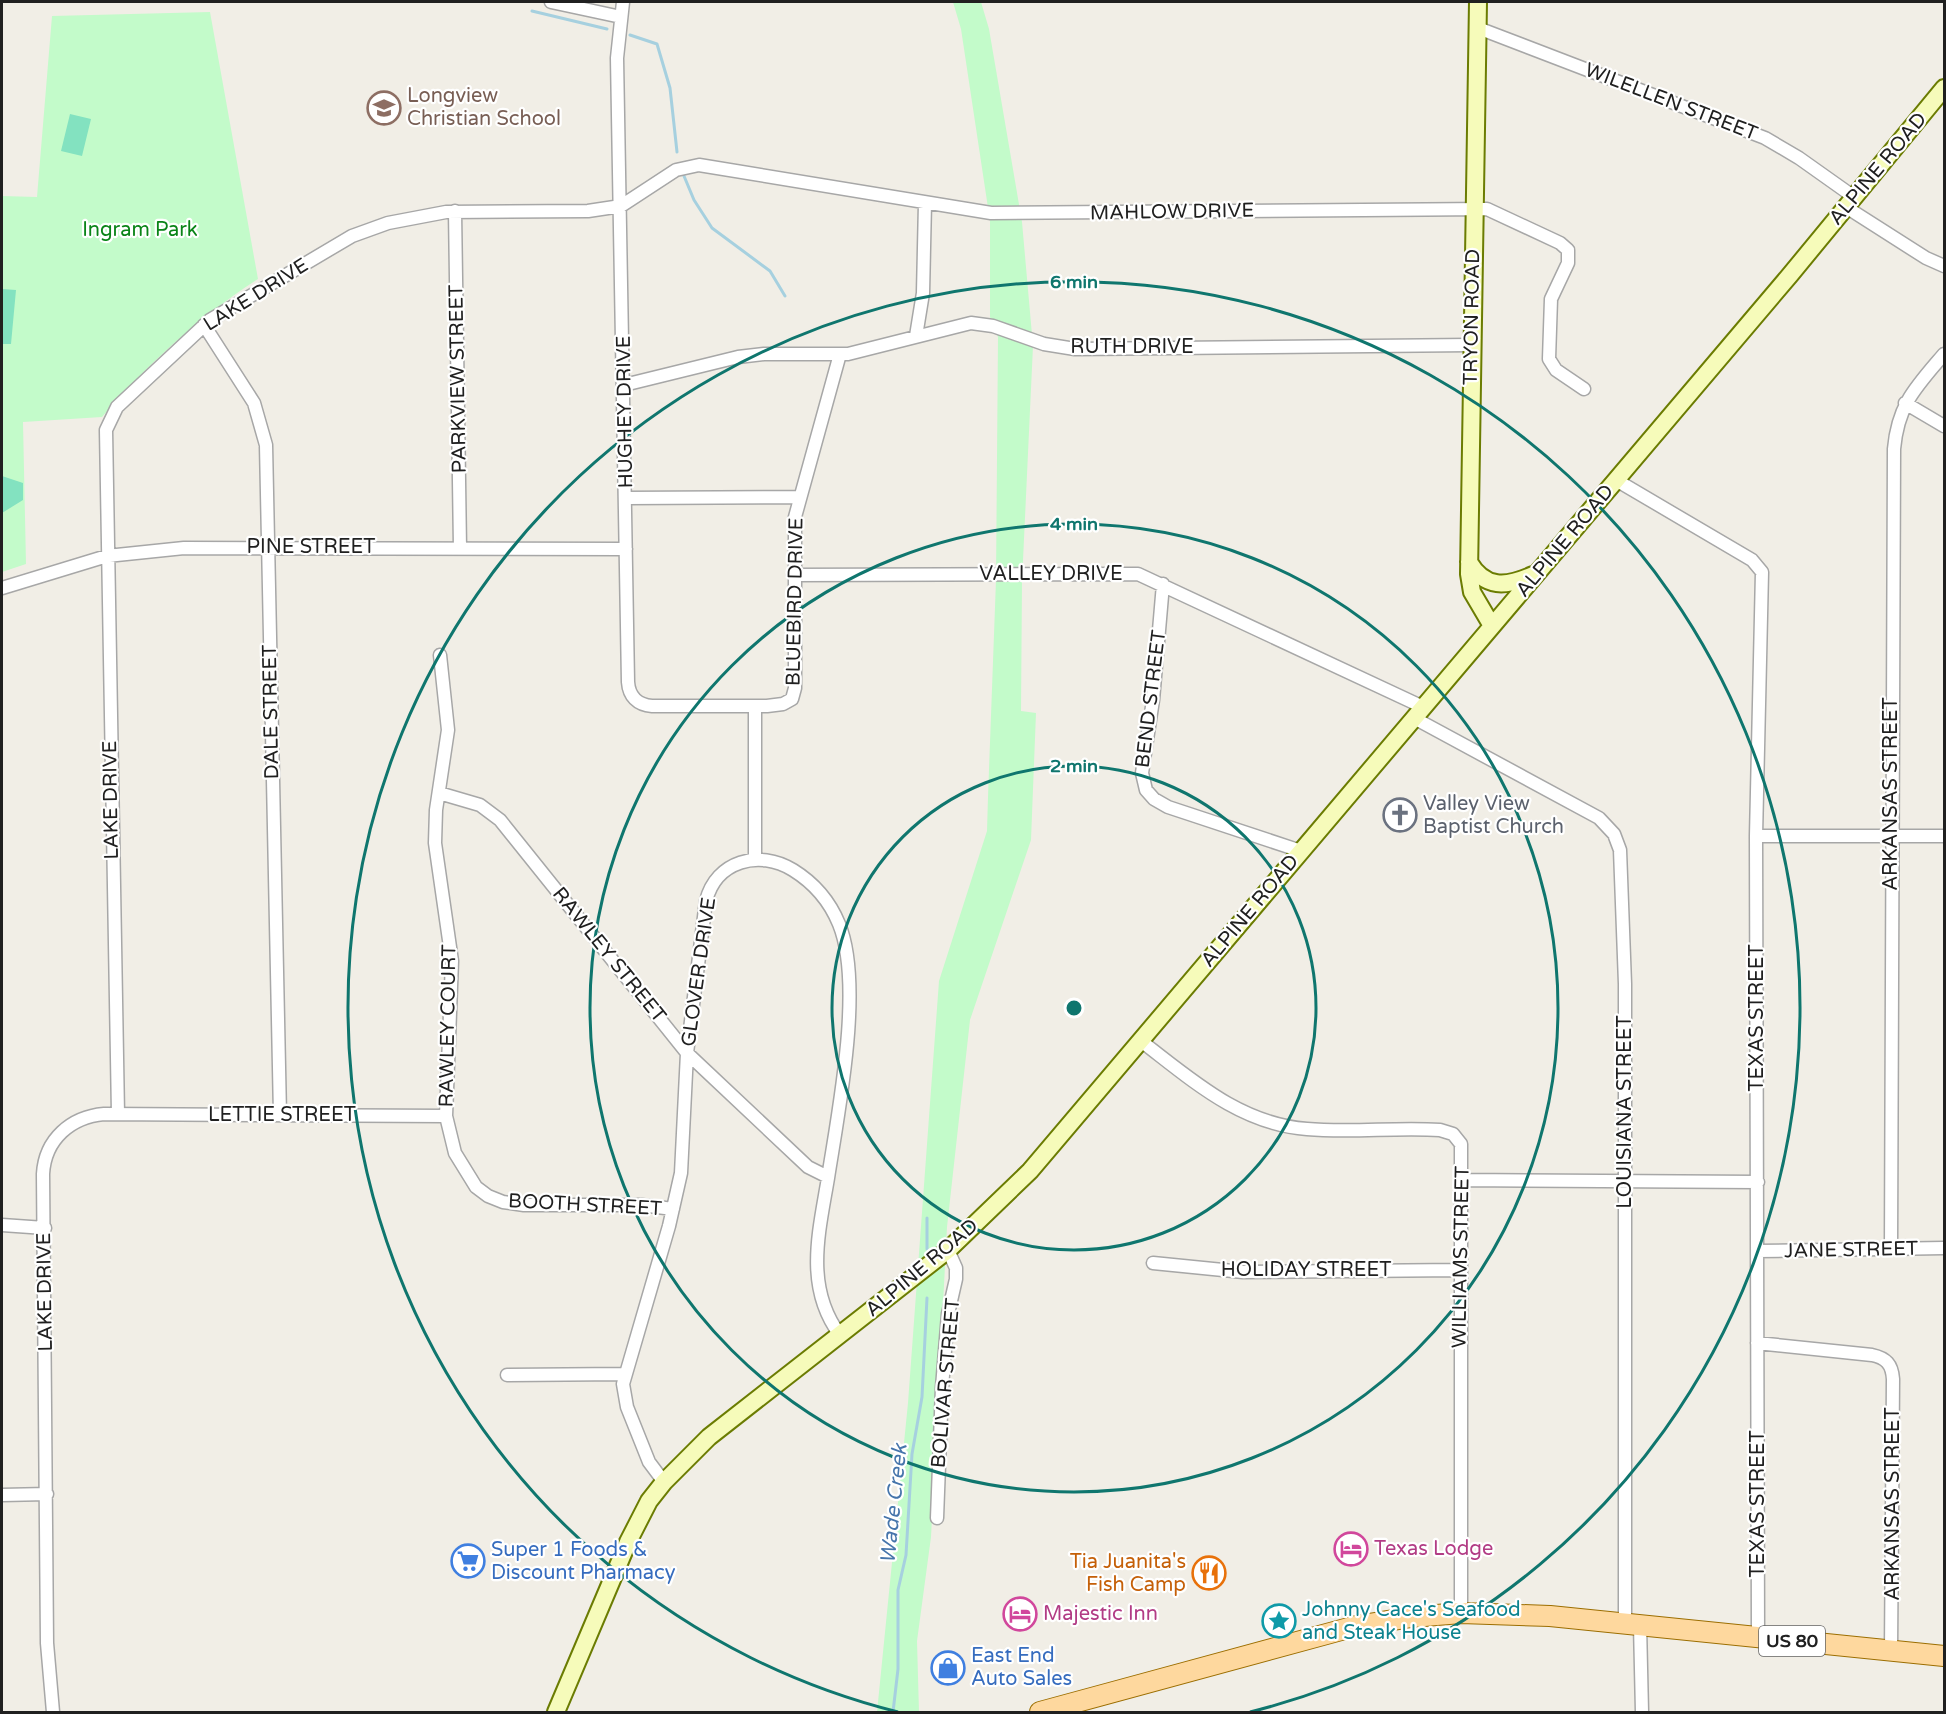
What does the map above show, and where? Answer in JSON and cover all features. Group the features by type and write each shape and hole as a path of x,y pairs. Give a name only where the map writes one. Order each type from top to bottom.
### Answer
{"main road":[{"name":"TRYON ROAD","path":"1478,2 1469,562 1472,592 1492,626"},
{"name":"ALPINE ROAD","path":"556,1713 628,1542 649,1501 664,1482 709,1437 948,1250 1030,1171 1616,480 1944,88"},
{"path":"1469,562 1482,578 1503,585 1536,574"},
{"name":"US 80","path":"1040,1713 1335,1631 1395,1619 1461,1613 1512,1613 1944,1656"}],"street":[{"path":"551,2 621,16"},
{"name":"HUGHEY DRIVE","path":"623,2 617,58 628,686 635,699 652,706 755,706"},
{"name":"WILELLEN STREET","path":"1478,28 1766,138 1799,158 1850,202 1926,258 1944,266"},
{"name":"MAHLOW DRIVE","path":"621,206 676,170 699,165 980,212 1013,214 1474,207 1496,212 1560,243 1568,250 1568,263 1551,299 1548,359 1556,370 1584,389"},
{"path":"915,336 923,293 925,202"},
{"name":"LAKE DRIVE","path":"53,1713 47,1643 44,1167 54,1139 67,1127 81,1119 98,1114 118,1114 105,444 109,420 122,402 204,325 352,236 388,223 455,211 588,211 621,206"},
{"name":"PARKVIEW STREET","path":"455,211 460,548"},
{"name":"RUTH DRIVE","path":"624,386 752,354 840,354 970,323 993,326 1053,346 1075,349 1471,345"},
{"name":"DALE STREET","path":"204,325 250,396 262,423 267,452 280,1115"},
{"name":"BLUEBIRD DRIVE","path":"755,706 783,704 793,696 793,535 800,497 840,354"},
{"name":"ARKANSAS STREET","path":"1891,1249 1894,449 1899,418 1905,403 1944,354"},
{"path":"1905,403 1944,426"},
{"name":"TEXAS STREET","path":"1616,480 1752,560 1761,569 1756,836 1758,1638"},
{"path":"626,498 800,497"},
{"name":"PINE STREET","path":"2,588 107,556 196,547 626,549"},
{"name":"VALLEY DRIVE","path":"793,575 1138,574 1163,584 1419,712"},
{"name":"BEND STREET","path":"1163,584 1155,683 1142,766 1146,790 1154,799 1168,807 1301,851"},
{"name":"RAWLEY COURT","path":"440,655 448,730 439,793 435,850 452,969 446,1116 450,1139 463,1170 476,1187 497,1200"},
{"path":"755,706 755,860"},
{"name":"LOUISIANA STREET","path":"1419,712 1599,818 1617,839 1622,864 1625,984 1625,1182 1632,1624 1642,1713"},
{"name":"RAWLEY STREET","path":"439,793 480,805 500,820 687,1053 808,1167 828,1177"},
{"path":"1756,836 1944,836"},
{"name":"GLOVER DRIVE","path":"664,1482 649,1462 627,1407 623,1390 624,1374 673,1209 682,1162 687,1053 707,896 713,884 726,870 755,860 783,864 806,879 831,908 844,941 848,967 847,1039 819,1233 816,1272 824,1311 840,1335"},
{"name":"WILLIAMS STREET","path":"1141,1041 1214,1096 1243,1112 1269,1122 1316,1130 1436,1130 1449,1132 1461,1144 1461,1613"},
{"name":"LETTIE STREET","path":"118,1114 446,1116"},
{"path":"1462,1180 1758,1182"},
{"name":"BOOTH STREET","path":"497,1200 524,1205 641,1204 673,1209"},
{"path":"2,1225 45,1228"},
{"name":"JANE STREET","path":"1757,1251 1944,1248"},
{"name":"BOLIVAR STREET","path":"937,1518 943,1377 948,1314 956,1278 956,1268 948,1250"},
{"name":"HOLIDAY STREET","path":"1153,1263 1243,1272 1460,1270"},
{"name":"ARKANSAS STREET","path":"1757,1343 1872,1355 1886,1359 1891,1369 1893,1379 1891,1651"},
{"path":"507,1375 624,1374"},
{"path":"2,1495 47,1494"}],"green space":[{"path":"953,2 981,2 989,29 1022,222 1033,346 1022,582 1021,711 1036,713 1031,840 970,1020 947,1227 931,1537 917,1641 919,1712 877,1712 908,1403 939,981 987,831 996,580 998,337 990,317 990,221 961,29"},
{"name":"Ingram Park","path":"210,12 258,279 215,309 175,342 102,417 23,422 26,564 2,572 2,196 37,197 52,16"},
{"path":"70,114 91,119 82,156 61,151"},
{"path":"2,289 16,290 11,344 2,344"},
{"path":"2,476 23,483 23,500 2,513"}],"waterway":[{"path":"532,11 607,29"},
{"path":"630,35 657,44 670,88 677,152"},
{"path":"684,176 694,200 712,228 770,271 785,296"},
{"name":"Wade Creek","path":"927,1218 927,1249"},
{"name":"Wade Creek","path":"893,1712 898,1669 898,1590 906,1555 912,1454 922,1397 927,1298"}],"place":[{"name":"Longview Christian School","path":"384,108"},
{"name":"Valley View Baptist Church","path":"1400,815"},
{"name":"Texas Lodge","path":"1351,1549"},
{"name":"Super 1 Foods & Discount Pharmacy","path":"468,1561"},
{"name":"Tia Juanita's Fish Camp","path":"1209,1573"},
{"name":"Majestic Inn","path":"1020,1614"},
{"name":"Johnny Cace's Seafood and Steak House","path":"1279,1621"},
{"name":"East End Auto Sales","path":"948,1668"}]}
